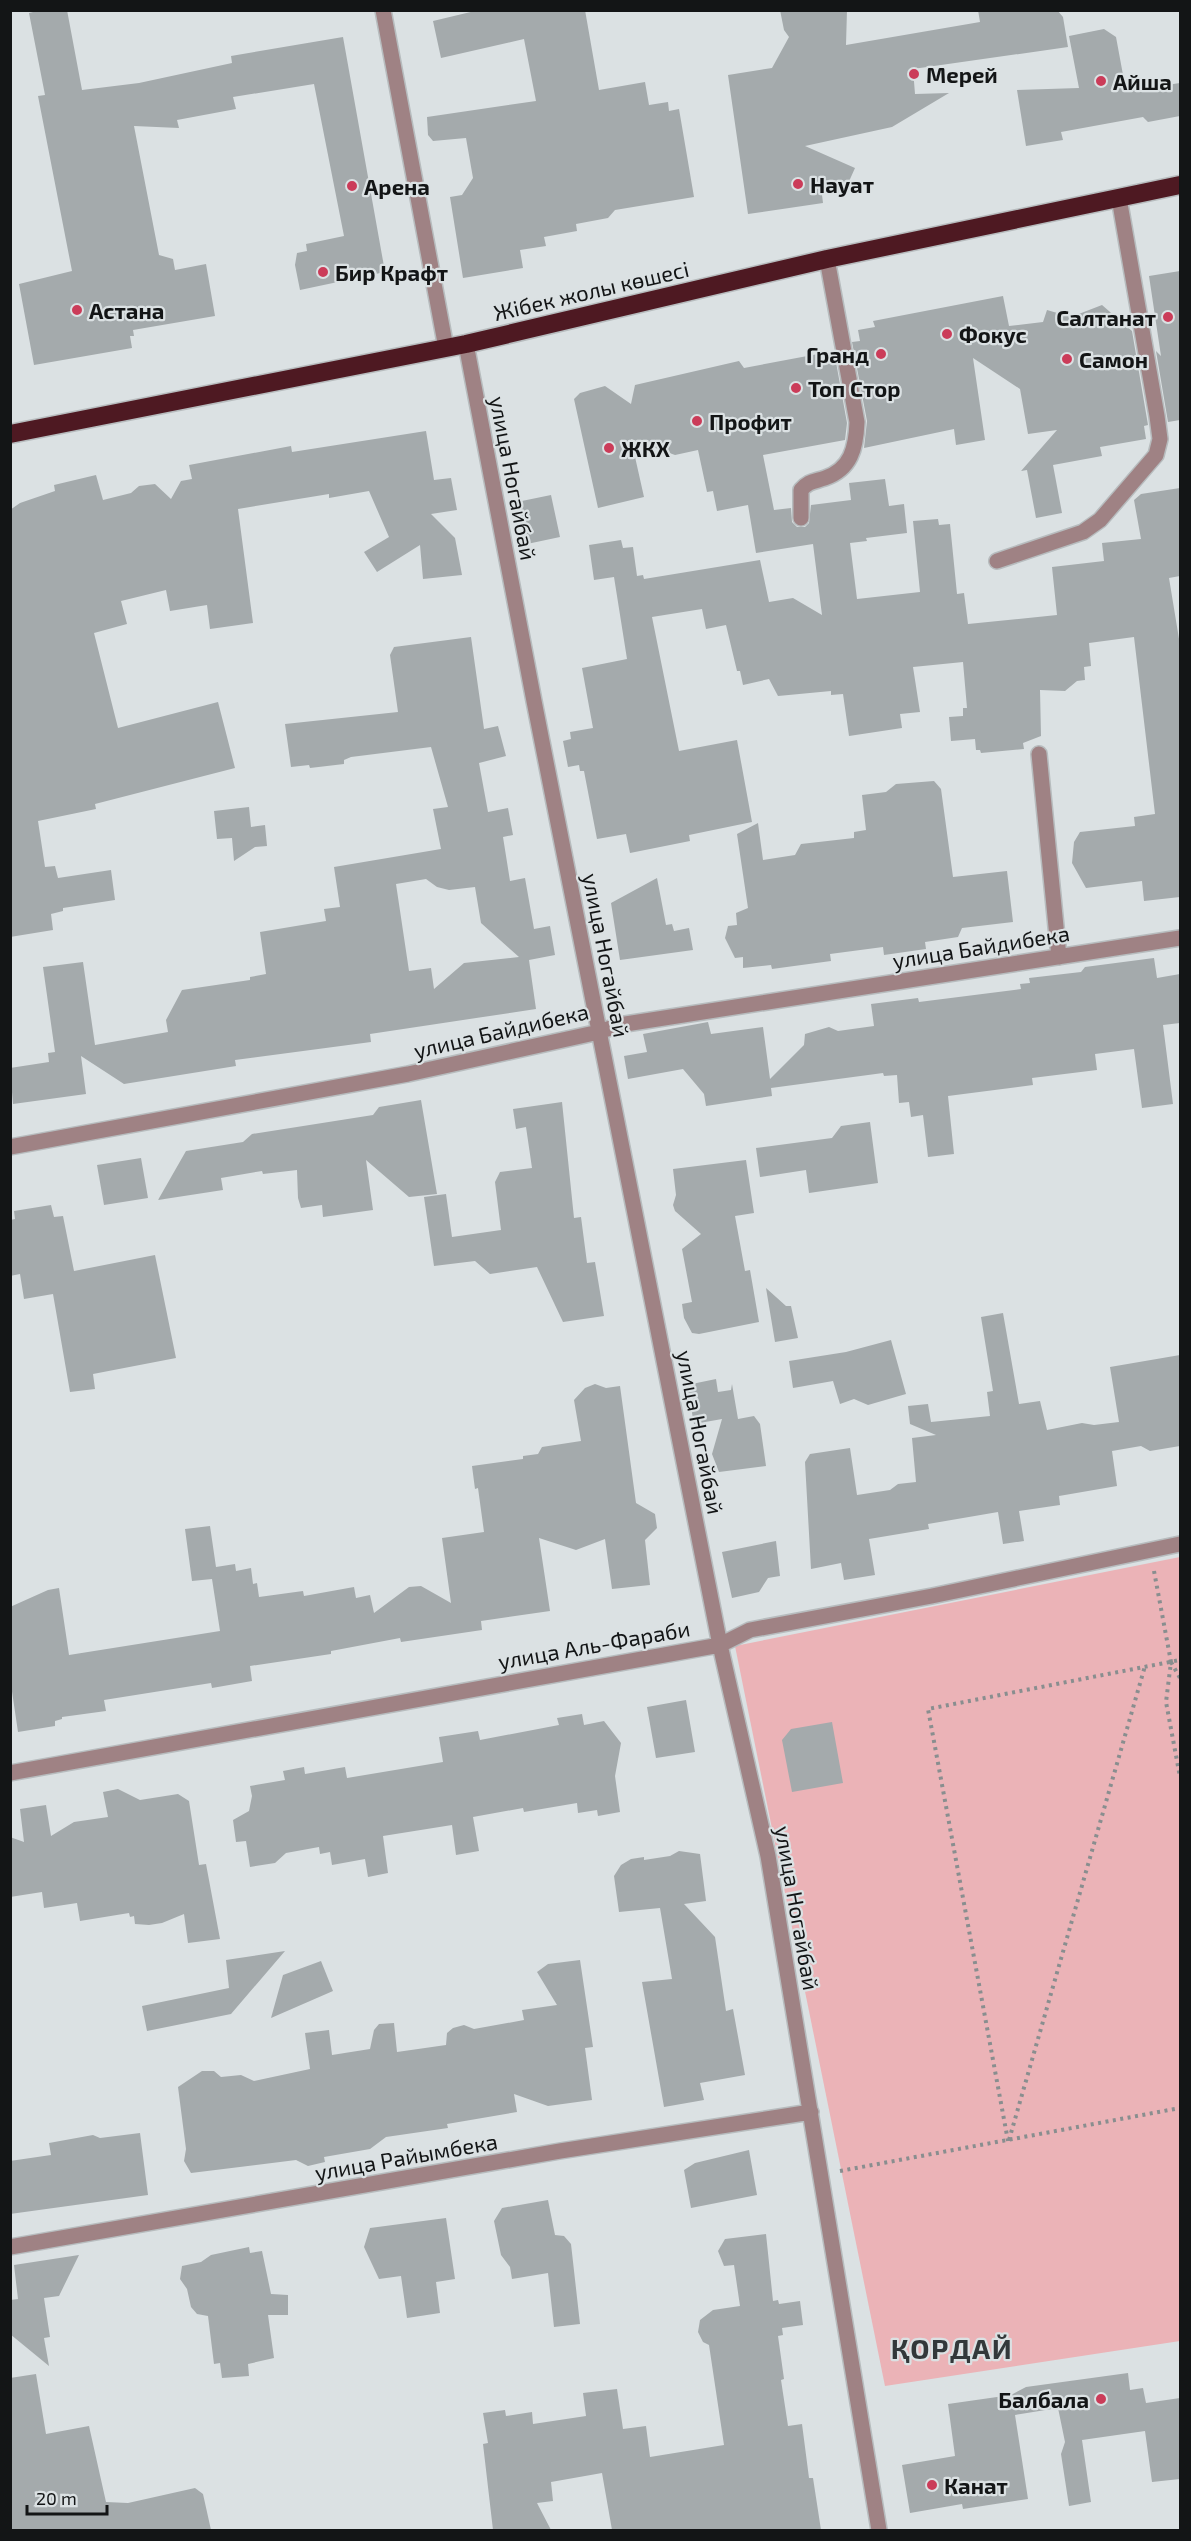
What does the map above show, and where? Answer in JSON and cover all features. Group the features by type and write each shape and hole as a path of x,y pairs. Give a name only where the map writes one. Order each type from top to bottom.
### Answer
{"highway":[{"name":"Жібек жолы көшесі","path":"10,434 466,344 827,259 1180,185"}],"street":[{"path":"383,10 446,348"},
{"path":"997,561 1050,541 1083,532 1101,519 1156,455 1160,439 1143,325 1119,198"},
{"path":"801,518 801,490 810,481 837,474 849,461 856,444 857,422 827,259"},
{"name":"улица Ногайбай","path":"466,344 720,1645 768,1856 879,2530"},
{"path":"1039,754 1059,957"},
{"name":"улица Байдибека","path":"10,1147 408,1074 599,1032 619,1025 1180,938"},
{"name":"улица Аль-Фараби","path":"10,1773 720,1645 750,1630 933,1596 1180,1544"},
{"name":"улица Райымбека","path":"10,2247 582,2147 811,2112"}],"path":[{"path":"1150,1550 1171,1662 1166,1702 1180,1777"},
{"path":"1008,2141 928,1709 1180,1660"},
{"path":"1171,1662 1180,1678"},
{"path":"1008,2141 1145,1666"},
{"path":"822,2174 1180,2108"}],"shaded area":[{"path":"1180,1557 1180,2341 885,2386 735,1646"}],"building":[{"path":"41,10 67,10 82,90 139,83 232,63 231,56 343,37 385,272 300,290 295,265 297,253 307,251 306,244 344,236 314,84 233,97 236,109 177,120 179,128 134,126 159,255 173,259 175,270 206,264 215,316 133,330 134,336 130,336 132,348 34,365 19,284 72,271 38,96 45,95 29,13"},
{"path":"479,10 585,10 599,90 645,82 649,105 668,102 669,111 679,109 694,197 615,210 608,218 576,224 577,231 544,237 546,246 520,250 523,268 463,278 450,197 462,195 473,178 466,138 433,141 428,135 427,117 536,101 524,39 441,58 433,21"},
{"path":"780,10 847,10 846,45 980,22 978,10 1057,10 1063,17 1068,47 913,69 915,94 949,93 892,127 805,146 855,168 842,197 821,187 823,203 748,214 728,75 772,68 789,37 784,30"},
{"path":"1104,29 1116,37 1126,91 1180,83 1180,116 1148,122 1143,117 1061,132 1063,140 1026,146 1017,90 1079,88 1069,36"},
{"name":"Салтанат","path":"1180,271 1180,420 1168,422 1156,351 1161,356 1149,276"},
{"path":"1003,296 1009,326 1043,322 1047,310 1071,317 1102,305 1132,331 1148,425 1144,426 1146,439 1100,447 1102,456 1053,465 1062,513 1036,518 1027,470 1021,471 1057,430 1028,434 1020,389 973,358 985,440 956,445 954,429 864,448 867,421 852,342 860,341 858,330 875,327 873,321"},
{"path":"834,351 847,423 845,440 763,455 774,510 791,508 792,522 797,527 805,527 809,523 811,505 851,500 849,483 885,479 889,506 904,504 907,533 866,538 867,541 850,543 857,599 920,592 913,521 938,519 939,525 950,524 957,594 964,593 968,624 1057,615 1052,567 1104,561 1102,543 1141,539 1134,500 1141,494 1180,488 1180,576 1169,578 1180,645 1180,897 1144,901 1142,881 1086,888 1072,863 1074,842 1080,832 1135,826 1134,817 1155,814 1134,637 1089,643 1091,666 1084,667 1085,680 1077,681 1065,691 1040,690 1041,736 1023,743 1024,749 981,753 980,750 976,750 975,739 951,741 949,717 963,716 963,708 967,708 963,662 913,667 920,712 900,714 902,728 849,736 843,694 831,695 831,691 778,696 769,679 743,685 740,671 737,671 726,625 706,629 702,609 652,617 679,751 737,740 752,822 689,835 690,841 630,853 626,834 597,839 584,771 580,771 579,765 568,767 563,741 571,739 570,732 593,728 582,668 627,659 614,577 594,580 589,545 621,540 623,548 633,547 637,576 643,575 644,579 760,560 769,602 793,598 822,615 813,544 756,553 748,505 717,511 713,491 707,492 698,450 675,455 631,439 644,497 598,508 574,399 580,393 605,386 631,404 635,385 739,361 744,368"},
{"path":"426,431 434,480 451,478 457,510 431,514 455,538 462,575 423,579 420,545 377,572 364,552 389,537 369,491 329,498 329,494 238,509 253,623 210,629 207,605 170,611 166,590 121,601 127,624 94,633 118,728 218,702 235,768 95,804 96,809 38,821 45,867 55,866 58,878 111,870 115,900 63,908 63,911 51,914 53,930 10,937 10,510 20,503 55,491 54,485 96,475 103,500 131,493 139,486 155,484 171,499 181,481 192,479 189,465 291,446 292,452"},
{"path":"551,495 560,537 527,544 517,502"},
{"path":"471,637 484,729 498,726 506,756 479,763 488,812 508,808 513,835 503,837 510,881 525,878 534,929 550,926 555,955 529,960 536,1009 370,1034 371,1042 235,1060 236,1066 124,1084 81,1056 86,1094 13,1104 10,1068 49,1062 48,1053 55,1052 43,967 83,962 95,1045 168,1032 166,1020 182,990 250,980 250,977 266,974 260,932 326,921 324,909 340,907 334,867 441,849 433,809 448,807 431,747 351,757 344,760 344,764 310,768 309,765 291,767 285,724 398,712 390,655 394,647","holes":["426,879 437,887 449,890 475,887 481,923 519,957 464,963 434,989 431,968 409,971 396,884"]},
{"path":"934,781 941,789 953,877 1007,871 1013,922 962,928 958,937 925,942 926,949 884,955 883,947 830,954 831,961 772,969 771,965 743,968 743,957 735,958 725,938 728,926 737,925 736,913 748,908 737,834 758,823 763,860 795,855 801,844 854,838 854,832 866,830 862,795 886,792 896,784"},
{"path":"249,807 251,827 265,825 267,846 255,847 234,861 232,838 217,839 214,811"},
{"path":"657,878 666,925 672,924 674,931 689,928 693,950 620,960 611,903"},
{"path":"1154,958 1157,978 1180,974 1180,1023 1163,1025 1173,1104 1142,1108 1134,1049 1095,1054 1097,1070 1032,1078 1033,1085 948,1096 954,1154 928,1157 923,1115 911,1117 909,1102 899,1103 897,1075 884,1076 883,1073 771,1088 772,1096 706,1106 704,1094 683,1069 628,1079 624,1056 647,1052 643,1034 708,1022 711,1034 763,1027 770,1079 804,1045 805,1034 829,1027 838,1031 874,1026 871,1004 918,998 919,1002 1021,989 1020,984 1030,983 1029,978 1081,972 1085,967"},
{"path":"421,1100 437,1194 409,1197 366,1160 373,1210 323,1217 322,1205 301,1208 298,1198 297,1170 263,1174 262,1171 221,1178 223,1190 158,1200 186,1151 243,1142 252,1134 373,1115 379,1107"},
{"path":"562,1102 574,1218 581,1217 587,1263 595,1262 604,1316 563,1322 537,1267 490,1274 475,1261 434,1266 424,1197 446,1194 452,1237 501,1230 495,1182 500,1172 532,1168 526,1127 516,1129 513,1109"},
{"path":"870,1122 878,1183 809,1193 806,1170 760,1177 756,1148 832,1138 841,1126"},
{"path":"141,1158 148,1198 104,1205 97,1165"},
{"path":"746,1160 754,1213 735,1216 745,1271 750,1270 759,1322 699,1334 692,1333 684,1318 682,1304 692,1302 682,1249 701,1234 675,1211 673,1169"},
{"path":"51,1205 54,1217 63,1216 74,1271 155,1255 176,1358 93,1374 95,1389 70,1392 53,1294 24,1299 20,1274 10,1276 10,1220 15,1219 14,1211"},
{"path":"766,1288 786,1306 791,1306 798,1338 775,1342"},
{"path":"1003,1313 1019,1404 1040,1401 1047,1430 1082,1423 1094,1425 1119,1422 1110,1367 1180,1355 1180,1446 1150,1451 1141,1446 1112,1451 1117,1486 1059,1496 1060,1505 1019,1511 1024,1541 1003,1544 998,1512 928,1524 929,1529 869,1539 875,1575 844,1580 841,1563 811,1569 805,1462 810,1454 850,1448 857,1495 890,1490 898,1484 916,1482 912,1438 936,1435 910,1424 908,1406 928,1404 931,1422 990,1416 987,1392 993,1391 981,1317"},
{"path":"891,1340 906,1394 868,1405 854,1399 840,1404 833,1381 793,1388 789,1361 846,1352"},
{"path":"716,1379 718,1392 731,1390 732,1384 738,1419 754,1416 760,1424 766,1466 719,1472 712,1454 722,1419 694,1424 687,1385"},
{"path":"595,1384 606,1388 620,1386 636,1503 655,1514 657,1528 645,1540 650,1585 612,1589 605,1539 576,1550 539,1538 550,1611 481,1621 482,1630 401,1642 400,1638 331,1651 331,1654 250,1666 252,1681 212,1688 211,1683 104,1700 106,1711 62,1717 55,1721 55,1726 18,1732 10,1678 10,1607 48,1590 59,1588 69,1655 220,1631 212,1579 192,1581 185,1529 210,1526 216,1567 235,1564 236,1571 251,1568 253,1584 257,1583 259,1597 303,1591 304,1596 354,1587 356,1598 370,1595 374,1613 409,1587 421,1586 451,1603 442,1538 484,1532 478,1488 475,1489 472,1466 523,1459 523,1456 538,1454 542,1447 581,1441 574,1400 585,1388"},
{"path":"776,1541 780,1576 768,1578 759,1592 732,1598 722,1552"},
{"path":"686,1700 695,1752 656,1758 647,1707"},
{"path":"582,1714 584,1725 604,1721 621,1743 615,1776 620,1812 598,1816 597,1810 578,1813 577,1803 524,1812 523,1808 473,1817 479,1851 456,1855 452,1825 383,1836 388,1873 368,1877 365,1859 332,1865 330,1852 320,1854 319,1847 286,1853 275,1863 250,1867 246,1841 236,1842 233,1820 249,1811 252,1796 250,1786 285,1780 283,1771 304,1767 305,1774 345,1767 347,1778 443,1762 439,1737 478,1731 480,1740 559,1725 557,1718"},
{"path":"832,1722 843,1783 792,1792 782,1740 791,1729"},
{"path":"118,1789 140,1800 178,1794 189,1801 199,1865 206,1864 220,1939 188,1943 184,1914 162,1923 149,1925 135,1924 134,1916 130,1917 129,1913 80,1921 77,1903 44,1908 42,1892 10,1897 10,1837 24,1842 20,1809 46,1805 51,1836 74,1822 108,1817 103,1792"},
{"path":"679,1851 700,1854 706,1901 684,1904 715,1937 726,2011 733,2009 745,2075 700,2083 704,2100 664,2107 642,1982 672,1979 660,1908 619,1912 614,1876 621,1865 631,1859 644,1857 644,1860 670,1856"},
{"path":"285,1951 231,2014 147,2031 142,2006 229,1988 226,1960"},
{"path":"580,1960 593,2047 585,2048 592,2100 548,2106 514,2094 517,2112 447,2124 448,2128 386,2137 370,2149 324,2157 325,2162 308,2166 296,2160 191,2173 184,2161 186,2149 178,2087 202,2071 214,2071 221,2077 241,2075 254,2081 310,2069 305,2033 329,2030 332,2055 370,2049 374,2030 379,2024 394,2023 397,2052 446,2045 447,2033 453,2028 464,2025 474,2029 524,2020 522,2010 557,2005 537,1972 548,1964"},
{"path":"321,1961 333,1991 271,2018 283,1975"},
{"path":"140,2133 148,2195 10,2214 10,2161 51,2155 49,2143 93,2135 100,2138"},
{"path":"749,2150 757,2195 691,2208 684,2170 695,2163"},
{"path":"548,2200 555,2235 564,2236 571,2244 580,2324 554,2327 548,2273 512,2279 510,2267 501,2255 494,2221 502,2208"},
{"path":"446,2218 455,2279 436,2282 440,2313 407,2318 401,2276 379,2279 364,2247 370,2228"},
{"path":"766,2234 773,2301 778,2300 779,2304 800,2301 803,2325 782,2328 783,2335 778,2336 784,2379 781,2380 788,2426 802,2424 809,2478 813,2478 821,2530 612,2530 602,2473 551,2482 553,2501 537,2503 551,2530 493,2530 483,2444 488,2443 483,2413 505,2410 506,2416 532,2412 533,2424 586,2416 583,2393 617,2389 623,2429 646,2426 650,2457 724,2445 709,2345 703,2342 698,2332 700,2320 713,2310 740,2306 734,2265 724,2266 718,2251 725,2239"},
{"path":"249,2247 250,2253 262,2251 271,2294 288,2295 288,2315 268,2315 274,2358 248,2364 249,2376 222,2378 220,2363 214,2364 208,2316 197,2314 191,2307 187,2289 180,2279 182,2266 201,2262 211,2255"},
{"path":"79,2255 59,2296 44,2298 50,2337 44,2338 49,2366 10,2334 10,2300 18,2299 14,2265"},
{"path":"1128,2373 1130,2390 1143,2388 1146,2403 1180,2398 1180,2479 1152,2482 1145,2431 1082,2440 1091,2502 1069,2506 1061,2454 1065,2442 1058,2408 1015,2415 1028,2499 963,2509 962,2504 910,2513 902,2465 955,2456 948,2404 1011,2395 1026,2387"},
{"path":"36,2374 46,2434 89,2426 106,2502 128,2503 195,2488 203,2494 211,2530 10,2530 10,2378"}],"place":[{"name":"Мерей","path":"914,74"},
{"name":"Айша","path":"1101,81"},
{"name":"Науат","path":"798,184"},
{"name":"Арена","path":"352,186"},
{"name":"Бир Крафт","path":"323,272"},
{"name":"Астана","path":"77,310"},
{"name":"Салтанат","path":"1168,317"},
{"name":"Фокус","path":"947,334"},
{"name":"Гранд","path":"881,354"},
{"name":"Самон","path":"1067,359"},
{"name":"Топ Стор","path":"796,388"},
{"name":"Профит","path":"697,421"},
{"name":"ЖКХ","path":"609,448"},
{"name":"Балбала","path":"1101,2399"},
{"name":"Канат","path":"932,2485"}],"district":[{"name":"ҚОРДАЙ","path":"952,2348"}]}
